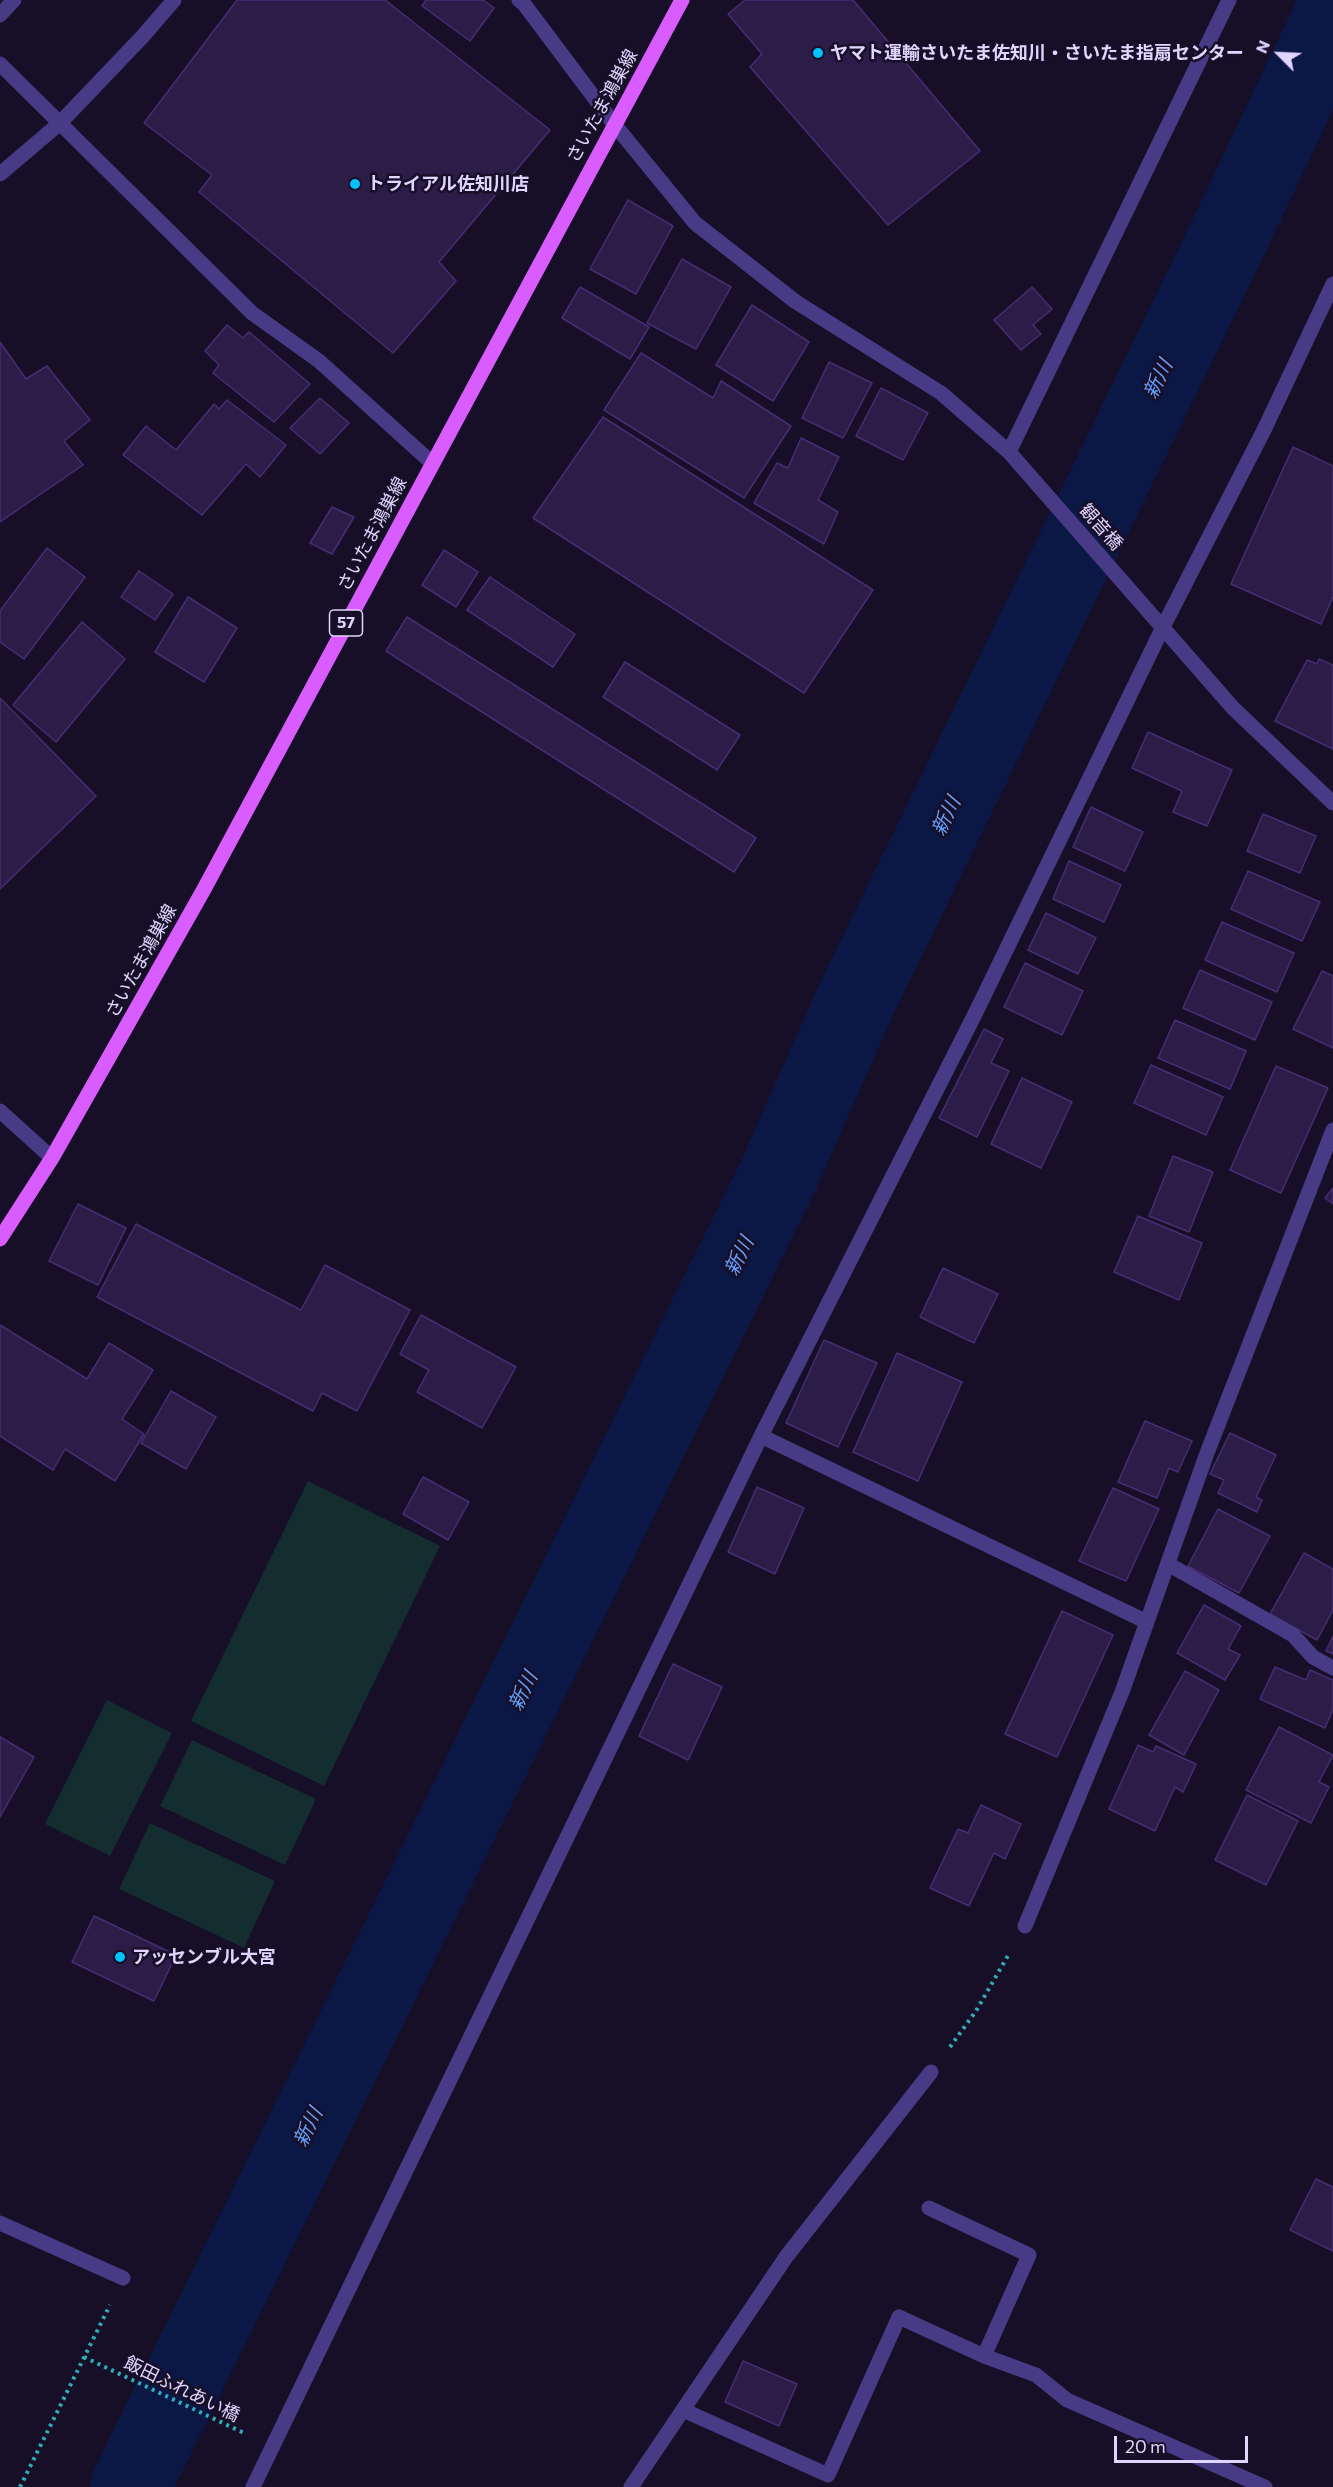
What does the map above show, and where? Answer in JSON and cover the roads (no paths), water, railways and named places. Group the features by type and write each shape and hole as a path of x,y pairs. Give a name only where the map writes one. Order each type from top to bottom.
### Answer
{"main road":[{"name":"さいたま鴻巣線","path":"0,1239 52,1158 203,891 682,0"}],"street":[{"path":"0,15 14,0"},
{"path":"0,174 60,123 174,0"},
{"name":"観音橋","path":"519,0 614,124 695,223 796,302 941,393 1009,453 1233,708 1333,803"},
{"path":"1009,453 1229,0"},
{"path":"0,64 252,313 319,361 432,462"},
{"path":"253,2487 761,1436 975,1014 1333,284"},
{"path":"0,1111 52,1158"},
{"path":"1025,1926 1122,1692 1207,1453 1333,1130"},
{"path":"761,1436 1147,1622"},
{"path":"1168,1564 1293,1635 1313,1657 1333,1668"},
{"path":"630,2487 786,2257 931,2072"},
{"path":"929,2208 1029,2255 984,2356"},
{"path":"0,2223 123,2278"},
{"path":"683,2410 828,2475 899,2317 984,2356 1036,2375 1067,2400 1265,2487"}],"waterway":[{"name":"新川","path":"130,2487 780,1172 856,1000 1216,263 1333,17"}],"place":[{"name":"ヤマト運輸さいたま佐知川・さいたま指扇センター","path":"818,53"},
{"name":"トライアル佐知川店","path":"355,184"},
{"name":"アッセンブル大宮","path":"120,1957"}]}
